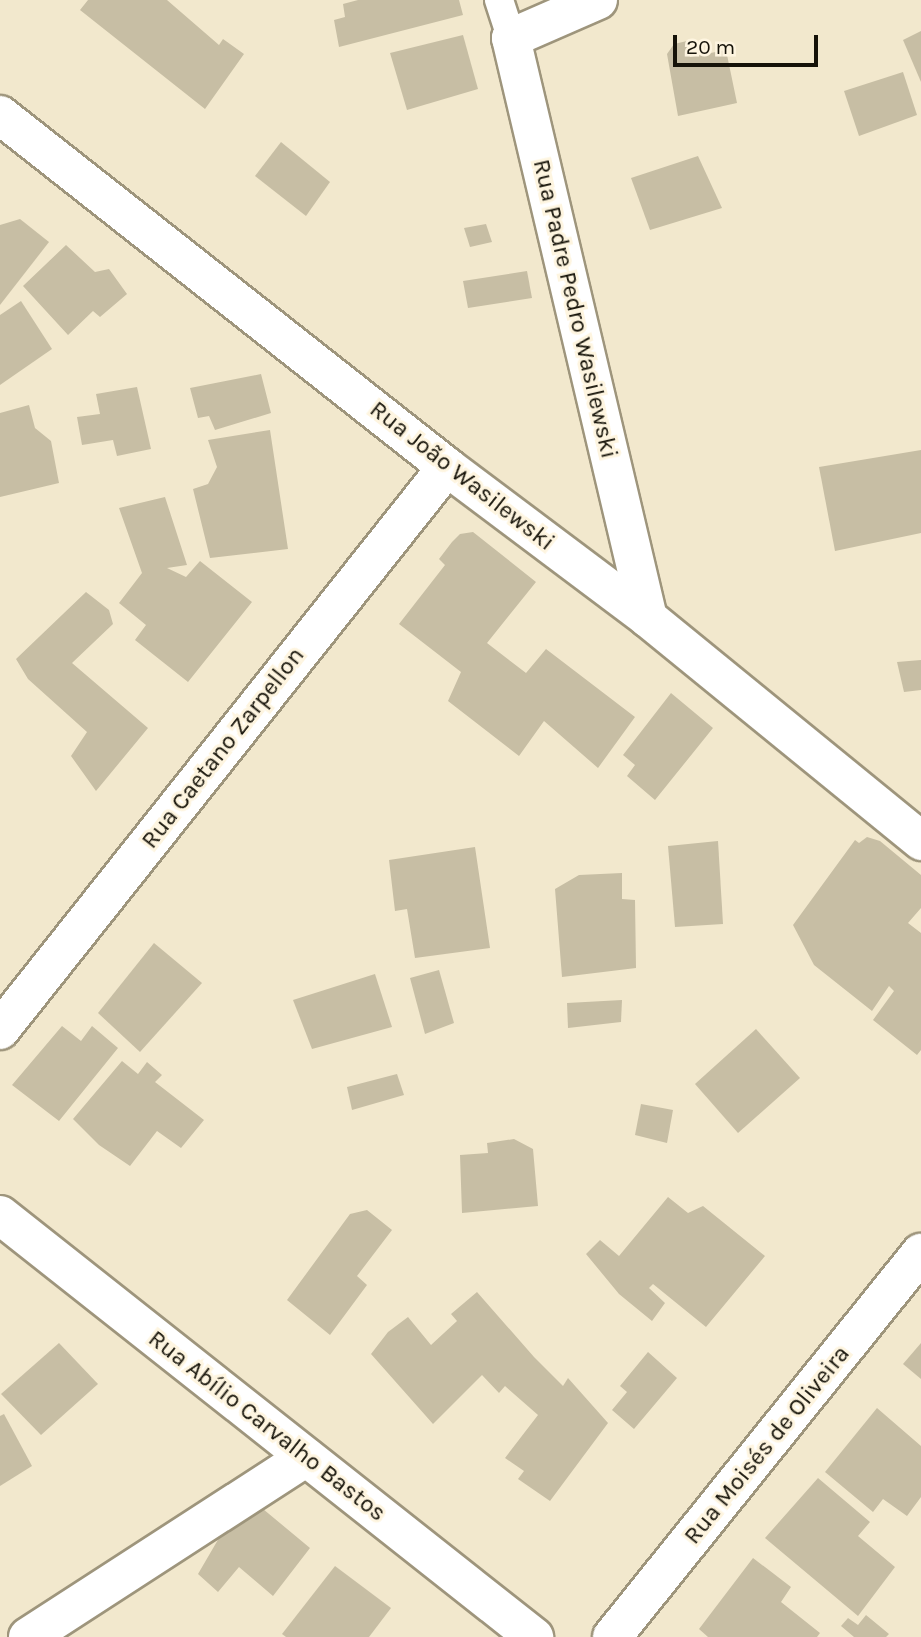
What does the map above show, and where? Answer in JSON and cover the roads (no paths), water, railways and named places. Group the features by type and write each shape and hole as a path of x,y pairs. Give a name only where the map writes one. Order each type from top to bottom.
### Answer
{"street":[{"path":"511,38 598,0"},
{"name":"Rua Padre Pedro Wasilewski","path":"511,38 648,618"},
{"name":"Rua João Wasilewski","path":"0,115 447,467 648,618 921,841"},
{"name":"Rua Caetano Zarpellon","path":"0,1030 447,467"},
{"name":"Rua Abílio Carvalho Bastos","path":"0,1215 534,1637"},
{"name":"Rua Moisés de Oliveira","path":"612,1637 921,1253"},
{"path":"28,1637 306,1457"}],"lane":[{"name":"Rua Padre Pedro Wasilewski","path":"499,0 511,38"}]}
